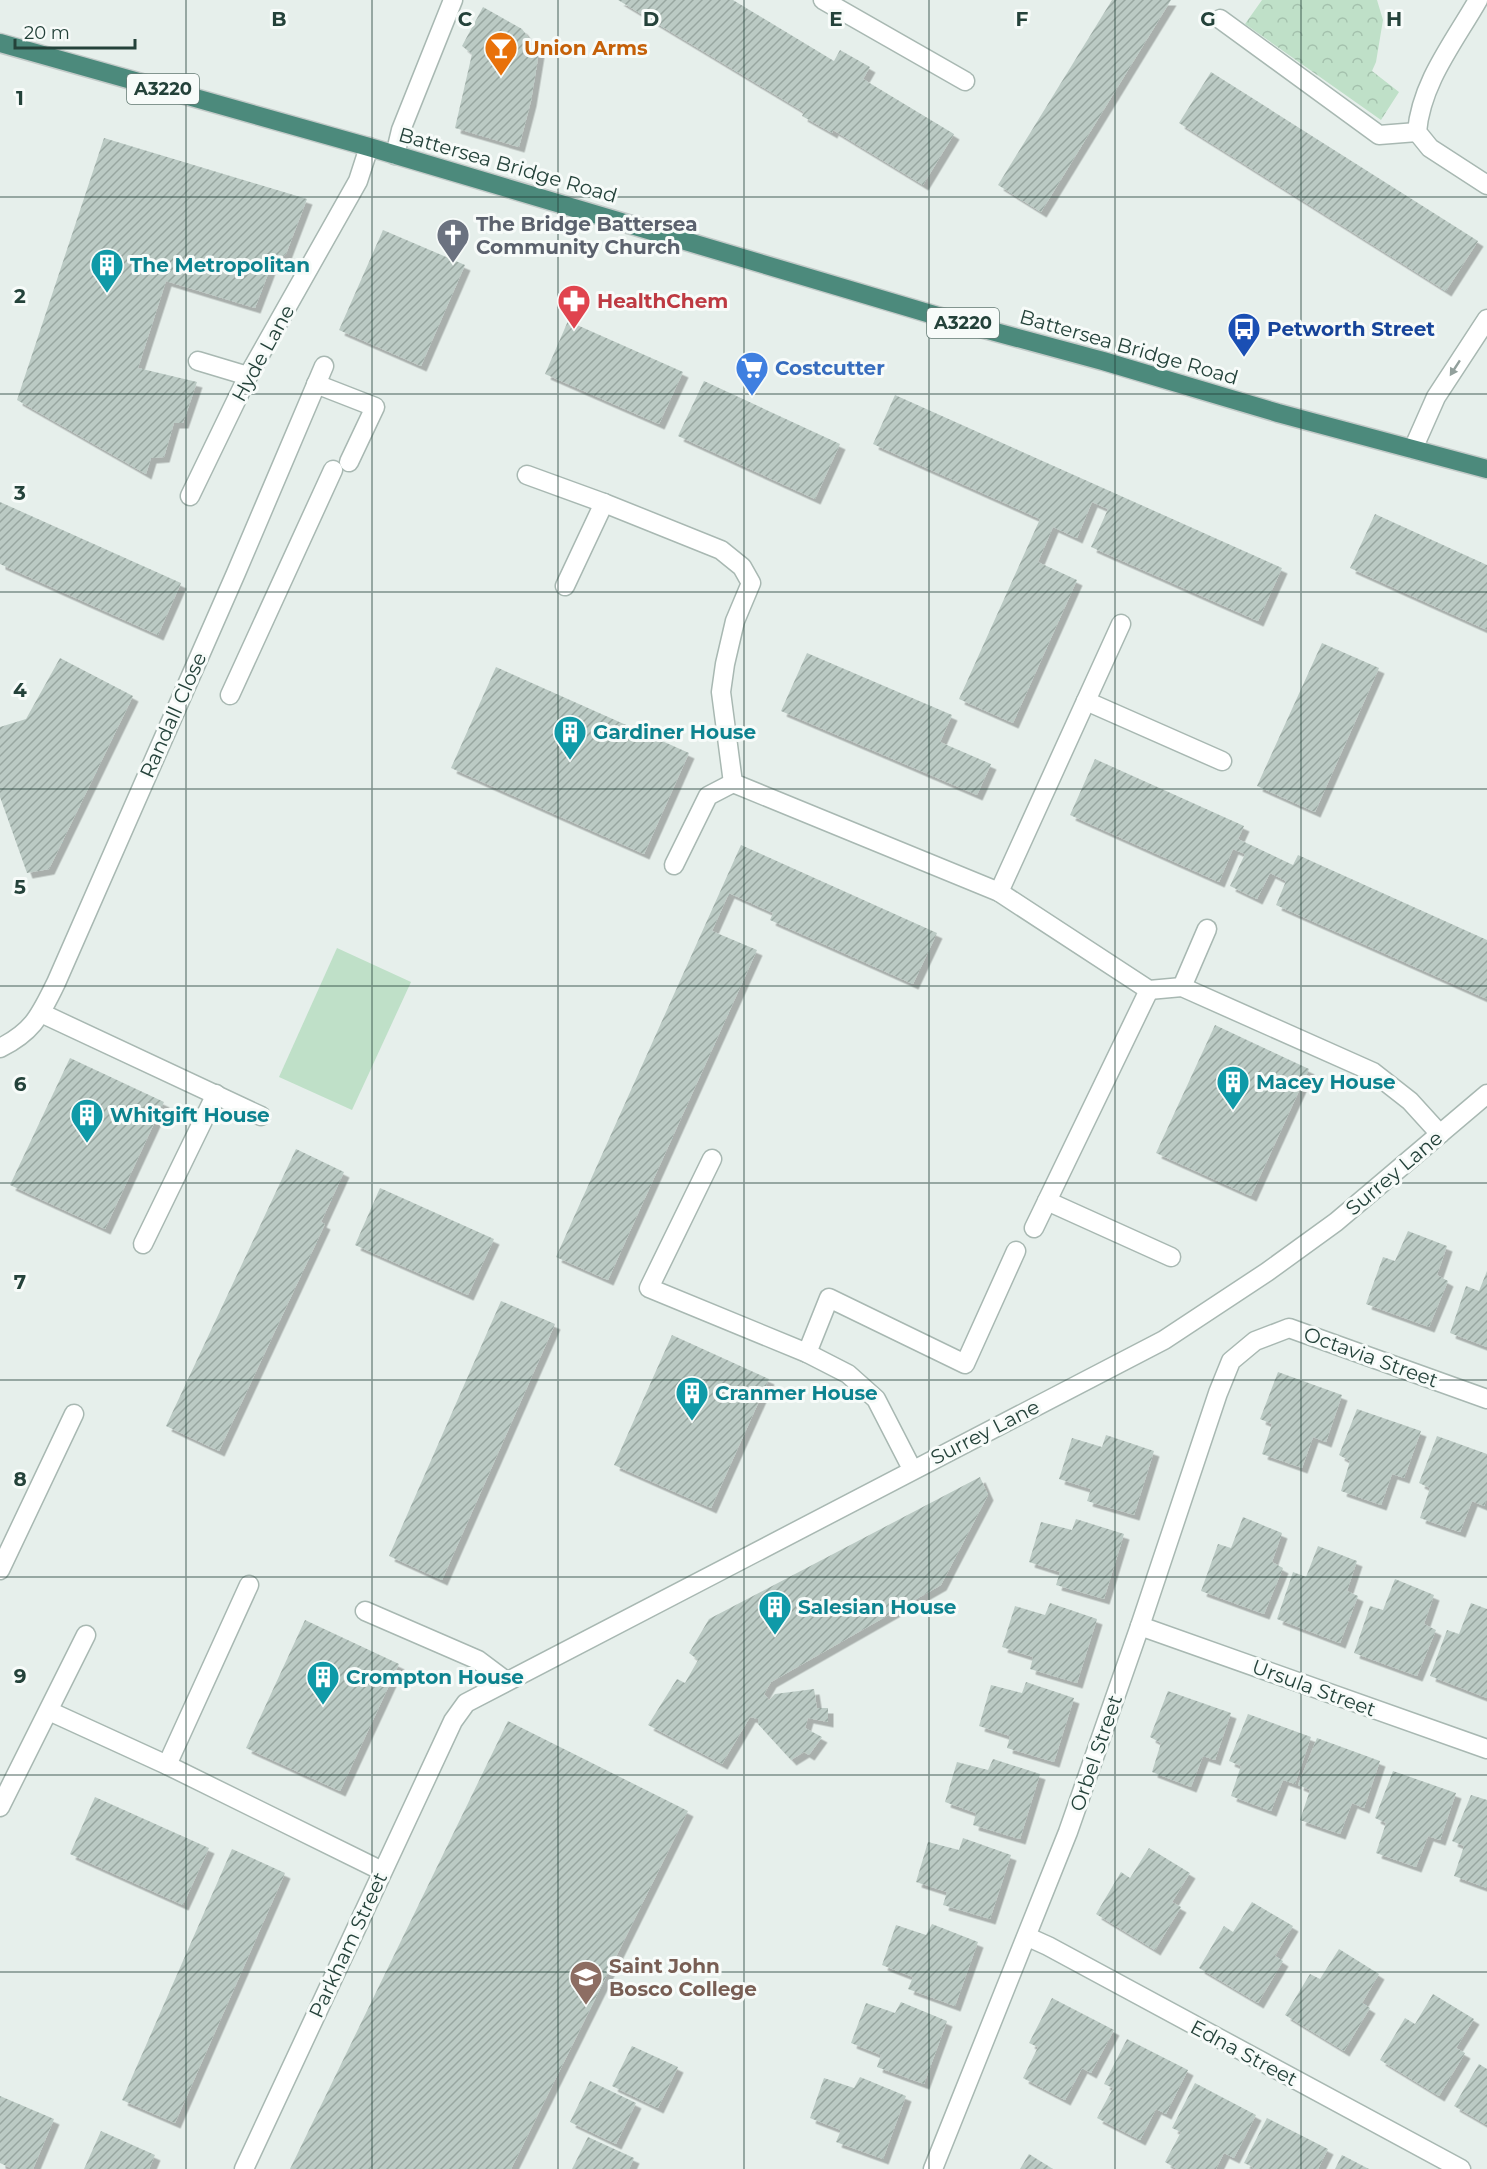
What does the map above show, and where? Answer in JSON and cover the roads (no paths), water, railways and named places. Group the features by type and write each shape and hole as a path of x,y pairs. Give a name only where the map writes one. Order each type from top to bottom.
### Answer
{"highway":[{"name":"Battersea Bridge Road","path":"0,43 369,147 934,315 1103,361 1278,413 1487,469"}],"street":[{"path":"394,155 453,0"},
{"path":"824,0 965,81"},
{"path":"1478,0 1427,88 1419,113 1417,132 1430,148 1487,184"},
{"path":"1220,19 1379,135 1417,132"},
{"name":"Hyde Lane","path":"190,496 248,376 358,181 369,147"},
{"path":"1413,449 1436,397 1487,320"},
{"path":"198,361 248,376"},
{"name":"Randall Close","path":"0,1048 29,1030 41,1013 236,573 324,366"},
{"path":"230,695 341,466 375,407 316,384"},
{"path":"527,475 721,550 742,567 751,583 735,621 721,692 733,783"},
{"path":"565,586 604,503"},
{"path":"999,892 1121,624"},
{"path":"1086,701 1222,761"},
{"path":"674,865 708,796 733,783 999,892 1149,990 1182,987 1373,1072 1410,1101 1440,1134"},
{"path":"1182,987 1207,928"},
{"path":"1034,1228 1149,990"},
{"path":"41,1013 261,1116"},
{"path":"143,1244 216,1094"},
{"name":"Surrey Lane","path":"453,1721 466,1702 1164,1340 1267,1272 1336,1222 1487,1094"},
{"path":"712,1159 649,1288 807,1353 848,1374 876,1399 912,1469"},
{"path":"1047,1202 1171,1257"},
{"path":"807,1353 829,1298 965,1364 1016,1251"},
{"name":"Octavia Street","path":"1255,1341 1289,1328 1487,1399"},
{"name":"Orbel Street","path":"933,2169 1028,1937 1068,1832 1218,1393 1231,1361 1255,1341"},
{"path":"0,1570 74,1414"},
{"path":"167,1765 249,1585"},
{"path":"364,1611 478,1660 506,1681"},
{"name":"Ursula Street","path":"1140,1626 1487,1749"},
{"path":"0,1807 86,1635"},
{"path":"49,1712 167,1765 382,1871"},
{"name":"Parkham Street","path":"244,2169 453,1721"},
{"name":"Edna Street","path":"1028,1937 1461,2169"}],"place":[{"name":"Union Arms","path":"501,77"},
{"name":"The Bridge Battersea Community Church","path":"453,264"},
{"name":"The Metropolitan","path":"107,294"},
{"name":"HealthChem","path":"574,330"},
{"name":"Petworth Street","path":"1244,358"},
{"name":"Costcutter","path":"752,397"},
{"name":"Gardiner House","path":"570,761"},
{"name":"Macey House","path":"1233,1111"},
{"name":"Whitgift House","path":"87,1144"},
{"name":"Cranmer House","path":"692,1422"},
{"name":"Salesian House","path":"775,1636"},
{"name":"Crompton House","path":"323,1706"},
{"name":"Saint John Bosco College","path":"586,2006"}]}
